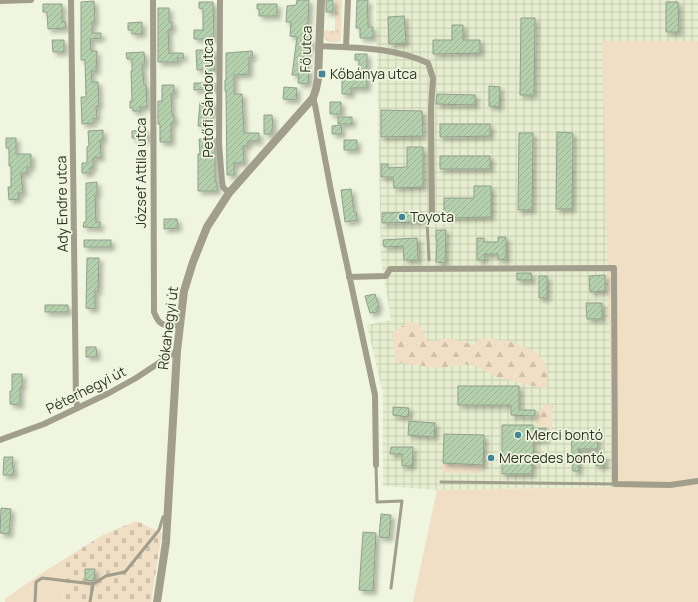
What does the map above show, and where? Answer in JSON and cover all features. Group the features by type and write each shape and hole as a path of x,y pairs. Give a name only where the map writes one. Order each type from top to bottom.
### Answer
{"street":[{"path":"0,0 31,0"},
{"name":"Ady Endre utca","path":"71,0 76,401 78,408"},
{"name":"József Attila utca","path":"153,0 154,312 157,321 164,325 180,325"},
{"name":"Petőfi Sándor utca","path":"220,0 219,144 223,187 229,193"},
{"name":"Fő utca","path":"312,98 318,79 318,46 321,0"},
{"path":"346,48 348,0"},
{"path":"318,46 384,50 415,57 428,63 433,78 431,108 432,219"},
{"path":"312,98 315,105 331,191 375,395 376,465"},
{"name":"Rókahegyi út","path":"157,602 166,542 177,352 184,291 193,262 207,227 229,193 312,98"},
{"path":"349,277 386,276 390,269 614,268 616,484 670,485 698,481"},
{"name":"Péterhegyi út","path":"0,440 44,424 78,408 136,378 177,352"}],"lane":[{"path":"429,260 427,219 432,219"},
{"path":"376,465 377,502 402,501 391,588"},
{"path":"441,482 616,484"},
{"path":"90,602 93,584 106,576 125,572 159,530 163,517 167,515"},
{"path":"35,602 36,582 42,578 93,584"}],"shaded area":[{"path":"376,0 698,0 698,41 603,41 613,487 437,490 383,486 383,393 367,325 391,320 381,259"}],"green space":[{"path":"335,0 342,0 341,38 340,42 329,42 323,37 322,30 335,31"},
{"path":"602,41 698,41 698,602 413,602 437,490 613,487"},
{"path":"408,322 419,323 428,342 450,338 473,345 481,338 510,341 538,353 548,370 546,389 493,376 473,364 436,368 396,362 392,333"},
{"path":"545,404 553,406 552,431 546,426 538,427 535,420"},
{"path":"442,464 482,466 482,473 442,473"},
{"path":"136,521 162,533 151,602 63,602 66,558 103,535"},
{"path":"66,558 63,602 5,602 5,599"}],"building":[{"path":"297,0 309,0 307,40 312,40 312,47 308,47 306,69 309,69 308,84 298,83 299,75 292,75 297,37 290,36 291,22 286,22 287,6 296,5"},
{"path":"326,0 333,0 333,12 326,12"},
{"path":"357,0 368,0 368,27 373,27 373,38 360,38 360,28 356,28"},
{"path":"94,1 95,22 92,22 92,33 101,33 101,38 90,39 91,51 97,51 96,71 91,71 92,82 98,82 99,106 96,106 97,118 93,119 93,123 82,124 81,97 86,97 85,60 81,60 81,2"},
{"path":"199,2 213,2 214,39 194,39 194,30 203,30 203,9 199,8"},
{"path":"666,2 678,2 679,32 666,32"},
{"path":"43,4 62,4 62,22 65,21 66,28 48,29 47,12 43,12"},
{"path":"257,4 277,4 277,16 259,16"},
{"path":"158,8 169,8 169,22 172,22 172,29 168,30 169,53 183,53 184,58 177,58 178,62 158,62"},
{"path":"404,16 406,43 389,44 388,17"},
{"path":"521,18 535,18 534,95 520,95"},
{"path":"142,22 142,34 132,34 132,30 128,30 128,23"},
{"path":"452,25 463,25 463,40 480,40 480,53 433,54 433,40 452,40"},
{"path":"52,40 64,40 64,52 53,52"},
{"path":"196,50 214,50 215,70 210,70 210,72 204,73 204,70 197,70"},
{"path":"252,51 253,57 249,58 249,74 234,75 234,94 242,94 244,133 259,133 259,141 248,141 248,146 243,146 244,163 234,163 234,175 227,175 225,91 226,53"},
{"path":"144,52 145,64 142,64 144,85 146,85 147,107 140,107 140,111 133,111 133,108 130,108 130,101 132,101 132,59 127,59 126,53"},
{"path":"355,54 367,54 367,88 351,88 351,94 342,94 342,72 359,72 359,60 355,60"},
{"path":"194,83 215,83 215,89 194,90"},
{"path":"162,85 174,85 174,94 171,94 174,123 171,123 171,142 160,142 158,101 162,101"},
{"path":"489,86 500,87 499,107 489,106"},
{"path":"284,87 297,88 296,100 283,99"},
{"path":"437,94 475,95 475,105 436,104"},
{"path":"200,102 214,102 214,112 211,112 211,126 198,126"},
{"path":"330,102 341,102 341,114 330,114"},
{"path":"381,110 422,111 423,136 381,137"},
{"path":"264,115 272,115 272,134 264,134"},
{"path":"338,117 352,117 352,124 338,124"},
{"path":"440,124 490,124 490,136 440,137"},
{"path":"341,125 342,134 332,134 332,126"},
{"path":"103,130 103,140 100,140 101,157 93,158 93,168 90,168 90,173 82,173 82,163 87,163 87,147 89,146 88,131"},
{"path":"147,130 147,140 137,140 137,138 132,138 132,131"},
{"path":"557,132 573,133 572,209 556,209"},
{"path":"519,133 533,133 532,210 518,210"},
{"path":"6,138 16,138 16,154 31,154 31,167 27,167 27,173 21,173 23,193 18,193 19,199 9,200 8,187 11,187 11,166 9,166 9,150 6,148"},
{"path":"215,138 215,182 217,182 217,191 198,191 198,154 200,154 199,139"},
{"path":"344,140 357,140 357,150 344,150"},
{"path":"407,147 423,147 423,187 394,188 393,177 381,177 381,164 388,164 388,168 407,167"},
{"path":"440,156 490,156 490,169 440,169"},
{"path":"97,182 97,195 95,195 96,222 100,222 100,228 83,227 84,222 86,222 86,183"},
{"path":"474,186 491,186 491,217 444,218 444,198 474,198"},
{"path":"351,189 354,212 356,212 357,220 345,222 341,190"},
{"name":"Toyota","path":"422,212 422,222 382,223 382,213"},
{"path":"164,219 177,219 178,228 164,229"},
{"path":"436,230 446,230 445,263 436,262"},
{"path":"498,237 506,237 506,260 498,259 498,254 484,254 485,260 477,260 477,238 484,238 484,242 498,242"},
{"path":"417,238 418,260 404,260 403,246 384,247 383,240"},
{"path":"84,240 111,240 111,247 84,247"},
{"path":"87,258 99,258 98,291 95,291 95,309 86,308"},
{"path":"517,273 531,273 532,280 517,280"},
{"path":"605,275 605,291 590,292 589,276"},
{"path":"539,276 547,276 547,298 539,298"},
{"path":"375,294 379,307 377,308 377,312 370,313 365,296"},
{"path":"586,303 602,303 602,319 587,319"},
{"path":"45,305 68,305 68,312 45,312"},
{"path":"86,347 96,347 97,357 86,357"},
{"path":"12,374 22,374 20,405 10,404"},
{"path":"458,386 519,386 519,410 535,410 535,416 511,415 511,405 458,405"},
{"path":"393,407 409,408 408,417 393,415"},
{"path":"409,421 435,423 434,437 408,435"},
{"path":"502,425 533,425 533,429 546,428 546,439 533,440 534,463 532,463 532,474 502,474"},
{"path":"571,432 578,432 578,438 597,437 598,449 578,449 579,471 573,471"},
{"path":"444,434 484,435 483,465 443,463"},
{"path":"391,447 413,447 412,466 402,466 402,454 390,454"},
{"path":"595,456 605,456 605,466 596,466"},
{"path":"4,457 13,457 13,475 3,475"},
{"path":"1,508 11,509 9,534 0,533"},
{"path":"381,514 391,515 389,538 379,537"},
{"path":"363,532 376,533 373,591 359,590"},
{"path":"85,569 95,569 94,580 85,580"}],"place":[{"name":"Kőbánya utca","path":"322,74"},
{"name":"Toyota","path":"402,217"},
{"name":"Merci bontó","path":"518,435"},
{"name":"Mercedes bontó","path":"491,458"}]}
